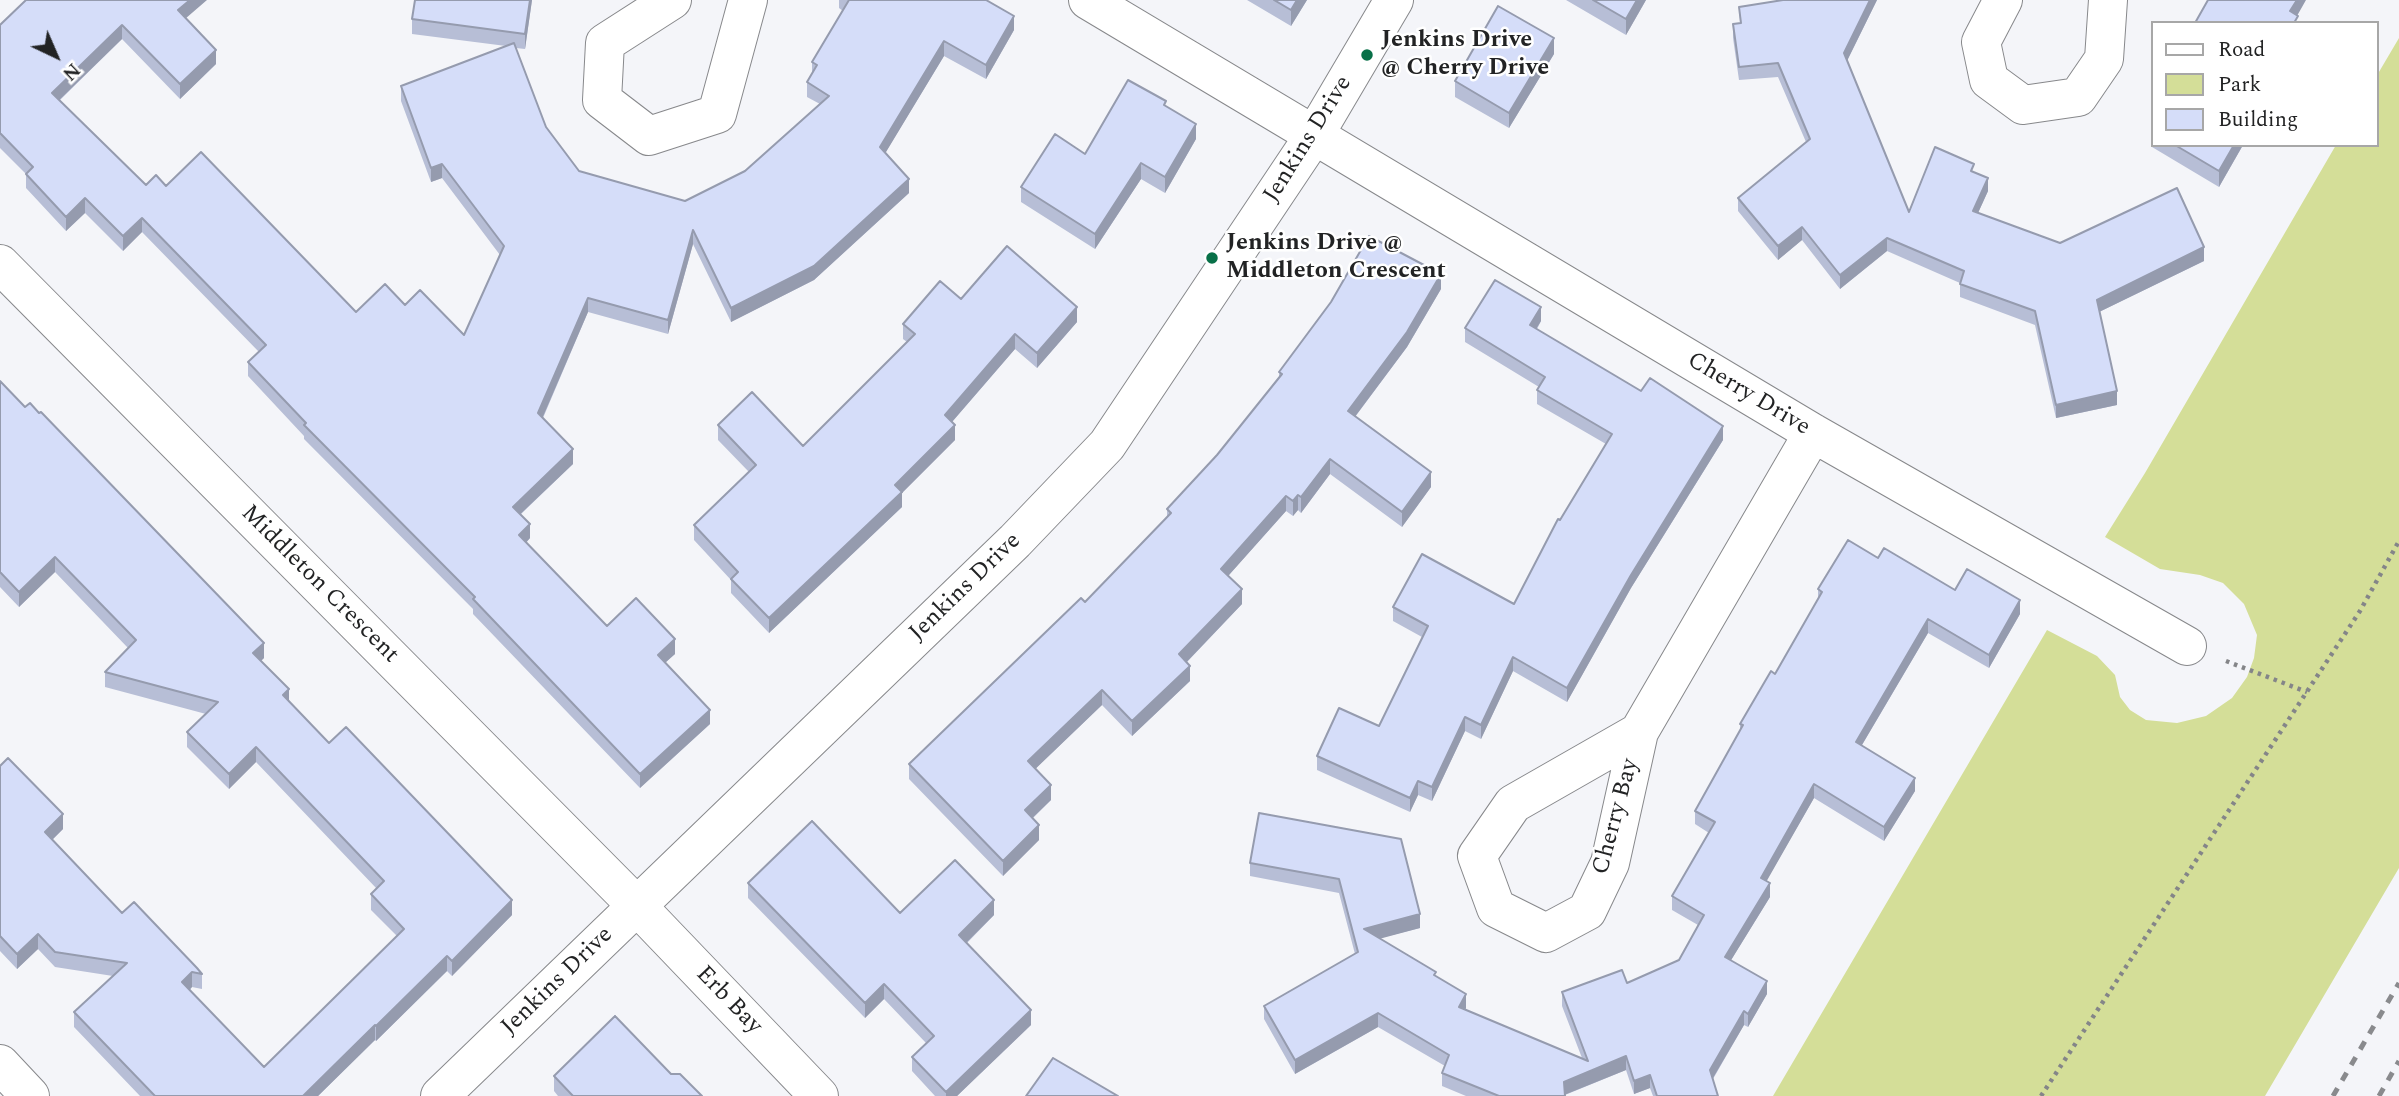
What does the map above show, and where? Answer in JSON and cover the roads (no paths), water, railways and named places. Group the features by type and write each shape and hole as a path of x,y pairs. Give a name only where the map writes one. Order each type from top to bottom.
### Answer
{"street":[{"path":"672,0 606,43 602,100 649,136 717,114 748,0"},
{"path":"1088,0 1315,134"},
{"name":"Jenkins Drive","path":"440,1096 1015,541 1107,445 1315,134 1394,0"},
{"path":"2003,0 1981,42 1989,80 2023,105 2078,97 2104,59 2108,0"},
{"name":"Cherry Drive","path":"1315,134 1813,433 2187,646"},
{"name":"Middleton Crescent","path":"0,264 637,906"},
{"name":"Cherry Bay","path":"1639,732 1513,804 1478,856 1496,908 1546,933 1587,911 1610,863 1639,732 1813,433"},
{"name":"Erb Bay","path":"637,906 819,1096"},
{"path":"0,1064 30,1096"}],"railway":[{"path":"2333,1096 2399,983"},
{"path":"2379,1096 2399,1061"}],"place":[{"name":"Jenkins Drive @ Cherry Drive","path":"1367,55"},
{"name":"Jenkins Drive @ Middleton Crescent","path":"1212,258"}]}
